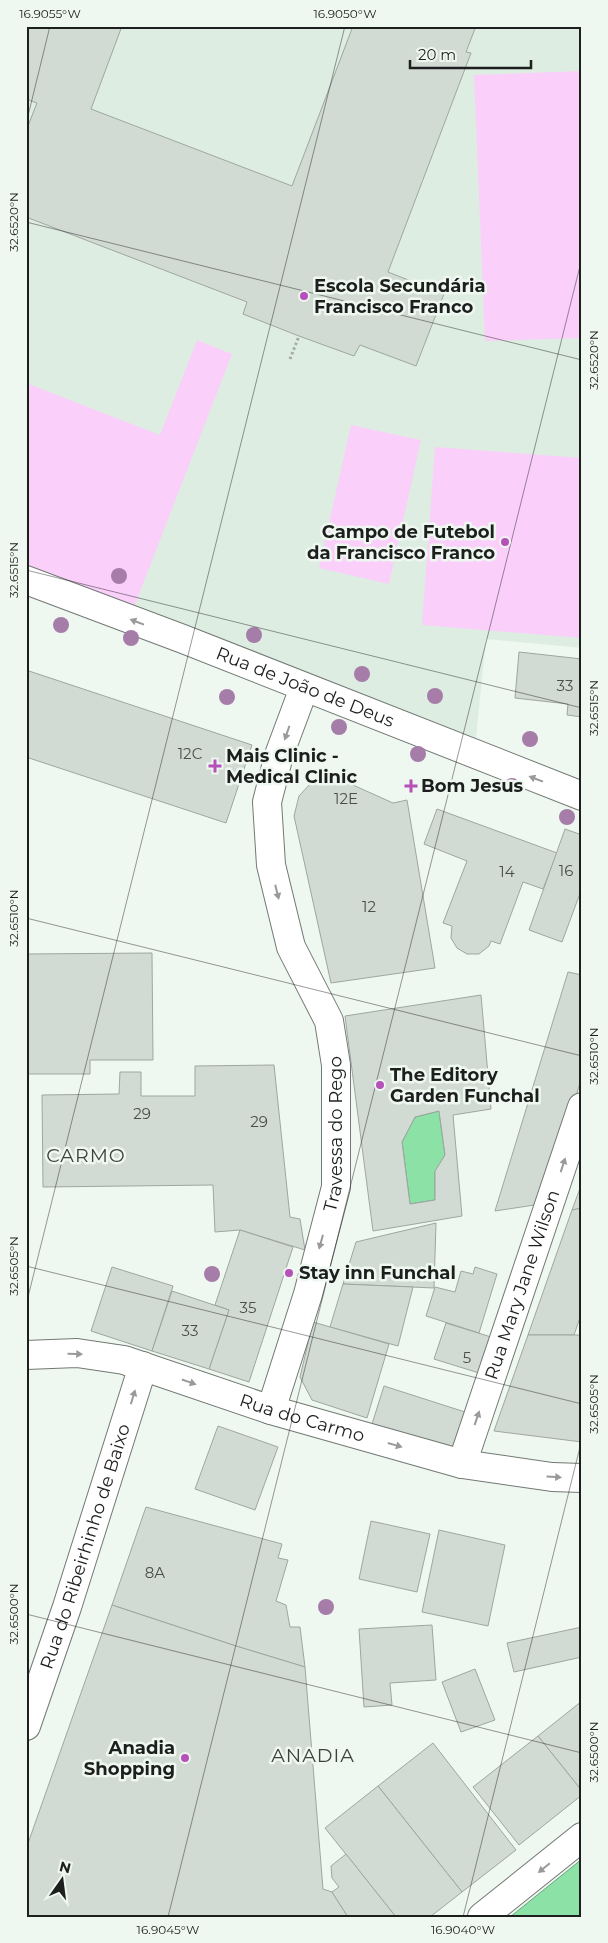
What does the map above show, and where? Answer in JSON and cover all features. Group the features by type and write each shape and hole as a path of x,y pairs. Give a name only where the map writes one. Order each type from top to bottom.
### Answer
{"street":[{"name":"Rua de João de Deus","path":"26,580 582,796"},
{"name":"Travessa do Rego","path":"271,1410 308,1294 336,1187 336,1065 329,1021 291,947 271,865 267,802 279,755 304,688"},
{"name":"Rua Mary Jane Wilson","path":"462,1464 582,1107"},
{"name":"Rua do Carmo","path":"26,1355 77,1353 124,1360 271,1410 462,1464 552,1477 582,1478"},
{"name":"Rua do Ribeirhinho de Baixo","path":"26,1726 68,1607 143,1366"},
{"path":"482,1917 582,1837"}],"path":[{"path":"290,359 299,336"}],"shaded area":[{"name":"Escola Secundária Francisco Franco","path":"26,26 582,26 582,648 486,639 476,738 329,684 26,565"},
{"path":"582,71 582,338 485,341 474,75"},
{"path":"197,340 232,354 134,607 26,565 26,383 160,435"},
{"path":"351,425 421,440 389,584 319,568"},
{"name":"Campo de Futebol da Francisco Franco","path":"435,447 582,458 582,638 422,625"},
{"path":"439,1111 445,1155 435,1172 435,1200 410,1204 402,1142 415,1117"},
{"path":"582,1859 582,1917 510,1917"}],"building":[{"name":"Escola Secundária Francisco Franco","path":"26,26 122,26 91,109 292,186 353,26 476,26 466,52 471,53 388,272 444,294 416,366 360,345 354,356 299,336 243,314 247,302 26,217 26,131 37,103 26,99"},
{"path":"519,652 582,659 582,717 567,715 568,704 515,698"},
{"path":"26,670 252,745 226,823 26,757"},
{"path":"324,777 344,781 393,803 407,800 435,968 331,983 294,816 299,796 311,783"},
{"path":"437,809 557,853 543,889 523,882 500,944 491,941 489,946 479,954 467,954 457,948 451,938 452,926 443,923 467,861 424,844"},
{"path":"565,829 582,835 582,888 562,942 529,930"},
{"path":"152,953 153,1060 90,1060 90,1074 26,1074 26,954"},
{"path":"568,972 582,975 582,1077 541,1204 495,1211"},
{"path":"481,995 491,1109 453,1115 462,1216 373,1231 345,1016","holes":["439,1111 445,1155 435,1171 435,1200 410,1204 402,1142 415,1117"]},
{"path":"274,1065 290,1217 300,1219 305,1250 240,1230 215,1232 213,1185 43,1187 42,1095 119,1094 120,1072 141,1072 141,1096 195,1096 195,1066"},
{"path":"582,1183 582,1208 572,1210"},
{"path":"582,1208 582,1312 574,1335 528,1335 572,1210"},
{"path":"436,1223 434,1288 343,1284 356,1242"},
{"path":"240,1230 293,1247 249,1382 209,1369 229,1310 215,1305"},
{"path":"112,1267 173,1286 152,1351 91,1331"},
{"path":"475,1267 497,1274 479,1333 426,1316 435,1287 455,1292 461,1271 473,1274"},
{"path":"343,1284 413,1287 398,1346 330,1327"},
{"path":"172,1291 229,1310 209,1369 152,1351"},
{"path":"313,1322 389,1344 367,1418 312,1400 300,1377"},
{"path":"446,1323 491,1337 479,1373 434,1359"},
{"path":"528,1335 582,1335 582,1442 494,1431"},
{"path":"384,1386 465,1412 452,1449 372,1424"},
{"path":"218,1426 278,1447 255,1510 195,1489"},
{"path":"146,1507 282,1544 278,1558 288,1560 276,1601 286,1605 290,1627 300,1627 305,1667 112,1605"},
{"path":"371,1521 430,1534 417,1592 359,1579"},
{"path":"439,1530 505,1545 488,1626 422,1612"},
{"name":"Anadia Shopping","path":"112,1605 305,1667 323,1889 332,1892 348,1917 26,1917 26,1849"},
{"path":"432,1625 436,1680 390,1683 392,1705 364,1707 359,1629"},
{"path":"582,1627 582,1657 514,1672 507,1643"},
{"path":"475,1669 495,1720 461,1732 442,1682"},
{"path":"582,1701 582,1791 538,1736"},
{"path":"538,1736 582,1791 582,1795 519,1845 473,1787"},
{"path":"433,1743 516,1850 462,1892 378,1786"},
{"path":"378,1786 462,1892 430,1917 396,1917 325,1828"},
{"path":"346,1854 396,1917 348,1917 332,1892 339,1887 332,1878 331,1866"}],"place":[{"name":"Escola Secundária Francisco Franco","path":"304,296"},
{"name":"Campo de Futebol da Francisco Franco","path":"505,542"},
{"name":"Mais Clinic - Medical Clinic","path":"215,766"},
{"name":"Bom Jesus","path":"411,786"},
{"name":"The Editory Garden Funchal","path":"380,1085"},
{"name":"Stay inn Funchal","path":"289,1273"},
{"name":"Anadia Shopping","path":"185,1758"}],"district":[{"name":"CARMO","path":"86,1155"},
{"name":"ANADIA","path":"313,1755"}]}
